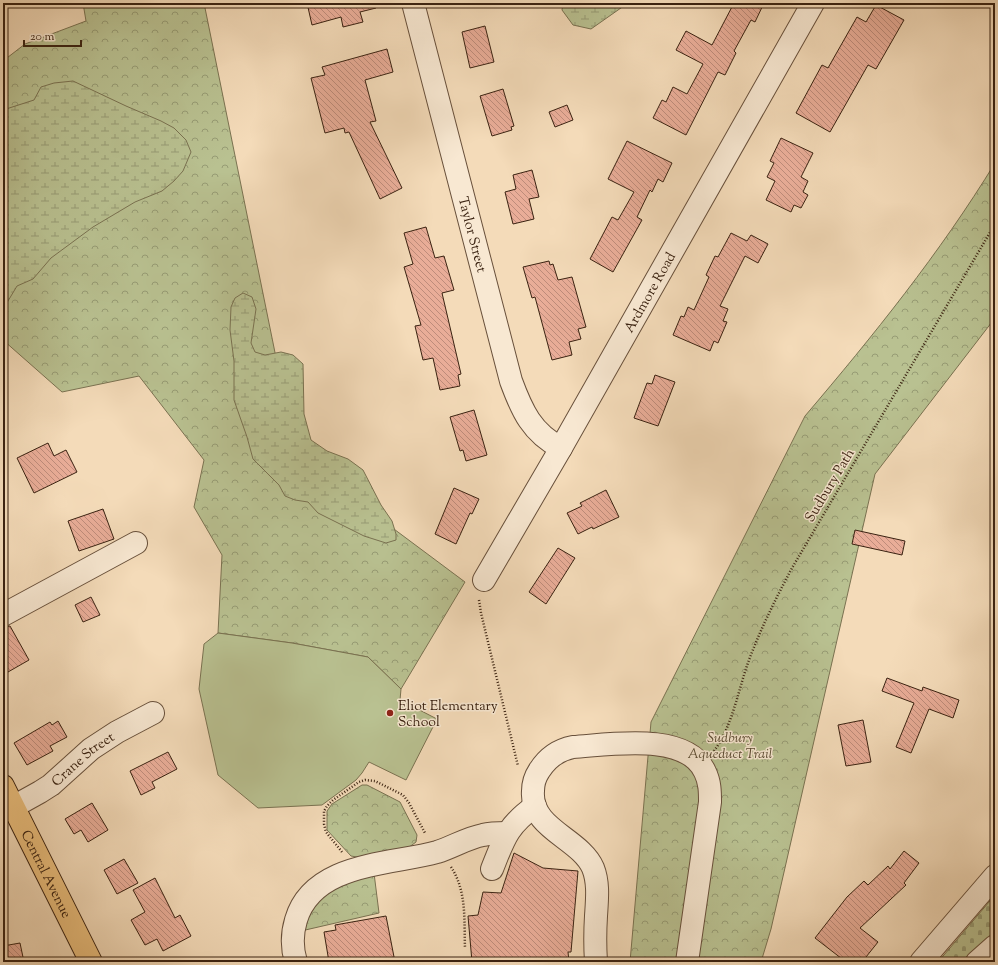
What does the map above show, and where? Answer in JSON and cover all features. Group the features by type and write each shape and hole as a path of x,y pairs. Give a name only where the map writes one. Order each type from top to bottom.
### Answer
{"main road":[{"name":"Central Avenue","path":"3,786 91,962"}],"street":[{"name":"Taylor Street","path":"413,3 511,382 516,396 530,422 539,433 550,442 561,448"},
{"name":"Ardmore Road","path":"484,580 561,448 813,3"},
{"path":"3,614 136,543"},
{"name":"Crane Street","path":"13,807 40,792 91,750 117,732 153,713"},
{"path":"596,962 595,937 597,891 594,869 590,860 583,853 546,823 535,806 532,795 534,783 537,773 548,758 564,749 573,747 641,743 662,744 680,749 700,765 705,771 709,785 710,802 686,962"},
{"path":"492,869 507,833 517,820 535,806"},
{"path":"296,962 293,948 293,938 297,916 309,897 327,881 349,871 438,852 483,835 507,833"},
{"path":"921,962 995,876"},
{"path":"977,962 995,946"}],"path":[{"name":"Sudbury Path","path":"700,765 711,755 724,737 751,654 782,587 995,224"},
{"path":"484,580 479,594 481,613 519,768"}],"green space":[{"path":"83,3 204,3 296,456 465,582 401,689 368,657 292,643 218,633 222,555 194,507 204,460 139,376 62,392 3,340 3,61 25,44 86,21"},
{"path":"563,3 628,3 591,29 573,25 562,10"},
{"path":"73,81 174,128 186,140 191,152 183,171 162,191 135,202 93,227 51,258 33,279 17,286 3,307 3,110 34,100 41,87 54,83"},
{"name":"Sudbury Aqueduct Trail","path":"995,163 995,318 875,474 771,929 761,962 630,962 651,722 805,416 856,355 929,262"},
{"path":"243,293 252,297 256,309 251,343 255,352 265,355 281,352 293,355 303,364 304,414 311,440 327,451 348,459 363,470 381,505 392,521 396,534 396,540 386,543 364,536 318,513 308,502 295,500 285,496 279,485 253,459 234,400 234,361 230,330 231,307 235,298"},
{"path":"218,633 292,643 368,657 401,689 400,700 437,719 406,780 369,762 356,780 322,805 258,808 218,775 199,689 204,644"},
{"path":"362,785 367,785 400,802 417,835 416,842 404,851 357,857 351,856 327,830 327,811 332,804"},
{"path":"374,873 379,913 301,931 311,905 328,886"},
{"path":"995,895 995,962 938,962"}],"building":[{"path":"307,3 375,3 376,8 360,12 363,22 343,27 341,17 312,25"},
{"path":"734,3 764,3 755,22 751,20 734,51 736,53 725,75 718,72 686,135 653,118 662,100 666,102 673,87 687,94 703,64 676,50 686,31 712,45"},
{"path":"876,5 904,20 876,69 868,65 830,132 796,113 822,65 828,68 857,17 866,22"},
{"path":"485,26 494,62 470,68 462,32"},
{"path":"387,49 393,72 365,80 376,121 370,122 402,188 380,199 349,132 345,133 344,128 325,133 311,78 325,75 322,67"},
{"path":"503,89 514,126 511,127 512,130 492,136 480,96"},
{"path":"567,105 573,120 555,127 549,112"},
{"path":"781,138 813,153 801,177 808,181 803,192 808,195 801,208 794,205 791,212 766,200 775,181 767,177 774,163 770,161"},
{"path":"627,141 672,163 663,182 658,179 652,192 650,190 637,217 642,220 613,272 590,259 612,217 618,220 634,192 608,179"},
{"path":"532,170 539,197 529,199 534,219 513,224 505,192 516,189 513,175"},
{"path":"426,227 435,258 444,256 454,290 442,293 461,374 458,375 460,386 440,390 433,358 423,360 415,326 421,325 404,267 413,264 404,233"},
{"path":"731,233 747,241 751,235 768,244 758,263 745,256 720,306 728,309 723,321 727,322 718,343 714,341 710,351 673,335 681,316 684,317 688,307 694,310 709,277 706,275 715,256 718,257"},
{"path":"549,261 550,265 553,264 558,280 572,277 586,327 578,329 581,339 569,342 572,355 552,360 535,297 532,298 523,267"},
{"path":"655,375 675,382 658,426 634,418 647,383 652,384"},
{"path":"474,410 487,455 466,461 463,450 460,451 450,417"},
{"path":"48,443 54,456 66,450 77,472 34,493 17,458"},
{"path":"454,488 479,499 472,514 470,513 456,544 435,534"},
{"path":"606,490 619,517 578,534 567,513 582,506 580,503"},
{"path":"103,509 114,539 79,551 68,521"},
{"path":"855,530 905,541 902,555 852,544"},
{"path":"558,548 575,558 546,604 529,592"},
{"path":"91,597 100,615 83,622 75,605"},
{"path":"10,626 29,660 8,672 3,663 3,627"},
{"path":"887,678 922,691 923,687 959,700 953,718 929,709 911,753 896,747 914,703 882,691"},
{"path":"863,720 871,762 846,766 838,725"},
{"path":"58,721 67,737 50,746 53,751 27,765 14,743 50,722 52,725"},
{"path":"168,752 177,769 152,782 155,788 141,795 130,771"},
{"path":"92,803 108,830 88,842 81,830 74,834 65,819"},
{"path":"904,851 919,863 904,883 906,885 860,928 878,942 862,962 846,962 815,938 847,897 864,881 868,885 888,866 890,869"},
{"path":"514,853 543,868 578,871 571,952 568,952 569,962 472,962 468,916 478,915 483,892 501,893"},
{"path":"124,859 138,883 117,894 104,870"},
{"path":"155,878 175,918 180,915 191,936 163,951 157,939 145,945 131,920 145,912 133,890"},
{"path":"386,916 395,962 329,962 324,932 336,930 335,925"},
{"path":"20,943 24,962 3,962 3,946"}],"place":[{"name":"Eliot Elementary School","path":"390,713"}]}
